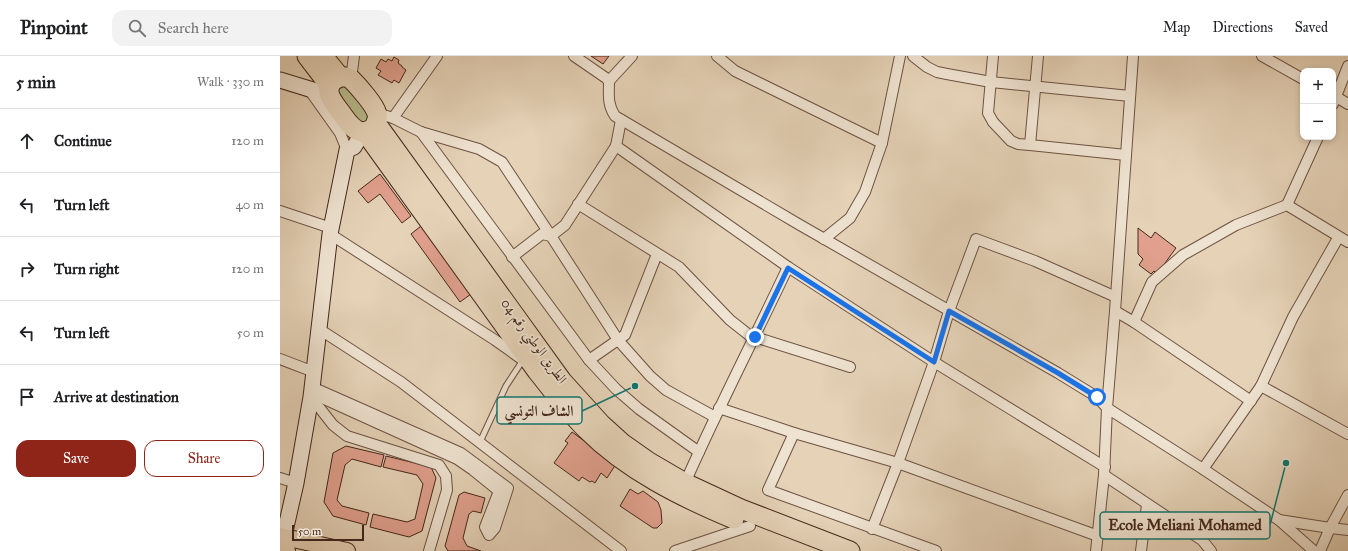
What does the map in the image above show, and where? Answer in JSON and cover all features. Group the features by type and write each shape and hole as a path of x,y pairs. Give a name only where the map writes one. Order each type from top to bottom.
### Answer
{"highway":[{"name":"الطريق الوطني رقم 04","path":"307,56 338,84 374,108 375,124 530,365 587,430 636,469 664,486 704,507 815,551"},
{"name":"الطريق الوطني رقم 04","path":"323,56 338,84 350,125 355,129 375,124"},
{"name":"الطريق الوطني رقم 04","path":"375,124 562,381 601,424 622,443 649,462 685,483 741,509 850,551"}],"main road":[{"path":"282,544 347,551"}],"street":[{"path":"280,80 308,88 338,84 354,56"},
{"path":"347,150 354,147 361,135 375,124 437,56"},
{"path":"609,82 632,56"},
{"path":"717,56 735,70 882,143"},
{"path":"824,239 850,218 865,192 882,143 900,56"},
{"path":"913,56 927,67 937,72 991,82 1130,96"},
{"path":"993,56 988,114 993,122 1011,141 1018,144 1126,155"},
{"path":"1030,145 1038,56"},
{"path":"1096,551 1105,471 1107,408 1133,56"},
{"path":"1262,56 1300,77"},
{"path":"578,57 606,78 609,82 609,102 611,110 615,116 1091,393 1107,408 1203,469 1279,520 1314,551"},
{"path":"1336,94 1348,66"},
{"path":"282,544 296,483 311,393 331,231 347,150 340,133 308,88"},
{"path":"1336,100 1348,104"},
{"path":"552,236 565,225 616,146 621,120"},
{"path":"375,124 421,132 479,149 502,162 552,236 618,340 650,376 666,390 717,413 794,433 898,463 1098,536"},
{"path":"421,132 589,360 616,389 639,410 699,452"},
{"path":"1134,322 1152,282 1183,255 1236,225 1287,205 1317,140"},
{"path":"616,146 788,268 1105,471 1147,505 1202,540 1211,551"},
{"path":"578,204 679,267 730,320 755,338 850,367"},
{"path":"1287,205 1338,238 1348,242"},
{"path":"280,211 331,231 530,365"},
{"path":"512,257 542,234 552,236"},
{"path":"1203,469 1261,386 1293,317 1338,238"},
{"path":"872,529 898,463 934,362 949,311 976,239 1035,261 1116,297"},
{"path":"589,360 625,335 657,254"},
{"path":"685,483 717,413 788,268"},
{"path":"1115,311 1134,322 1251,401"},
{"path":"319,328 401,382 621,551"},
{"path":"280,359 314,372"},
{"path":"1261,386 1348,434"},
{"path":"311,393 461,452 478,464 508,488 495,528 489,535 485,527 499,491 457,458 311,393"},
{"path":"311,393 333,425 347,436 439,465 446,476 447,490 429,551"},
{"path":"794,433 768,490 936,551"},
{"path":"280,478 296,483"},
{"path":"1320,551 1330,528 1348,495"},
{"path":"1141,551 1147,505"},
{"path":"1279,520 1348,530"},
{"path":"675,551 688,549 750,526"}],"lane":[{"path":"480,442 506,386 530,365"}],"green space":[{"path":"342,83 355,94 367,111 371,121 365,127 360,126 355,122 344,111 340,104 335,91 336,86"}],"building":[{"path":"591,56 609,56 603,64"},
{"path":"394,57 399,60 398,63 406,70 399,83 394,80 392,83 378,75 381,71 376,68 381,59 386,62 388,59 392,61"},
{"path":"380,174 411,216 402,223 380,194 368,203 358,191"},
{"path":"421,226 471,294 460,302 411,234"},
{"path":"1138,228 1151,238 1155,232 1176,248 1157,274 1154,271 1151,274 1139,265 1143,259 1138,254"},
{"path":"572,432 616,464 607,478 601,473 595,483 582,477 579,481 554,463 568,443 565,441"},
{"path":"346,446 384,455 381,467 352,459 345,465 337,500 342,506 369,513 366,525 333,516 324,502 333,453"},
{"path":"386,456 431,467 436,478 422,531 409,537 370,527 373,514 407,522 415,519 423,484 417,475 383,467"},
{"path":"630,489 638,494 643,491 658,502 661,510 662,523 657,528 653,528 620,506"},
{"path":"464,492 485,498 481,513 473,511 469,514 463,538 467,546 481,551 448,551 445,546 459,495"}],"place":[{"name":"الشاف التونسي","path":"635,386"},
{"name":"Ecole Meliani Mohamed","path":"1286,463"}],"route":[{"path":"755,337 788,268 934,362 949,311 1097,397"}]}
